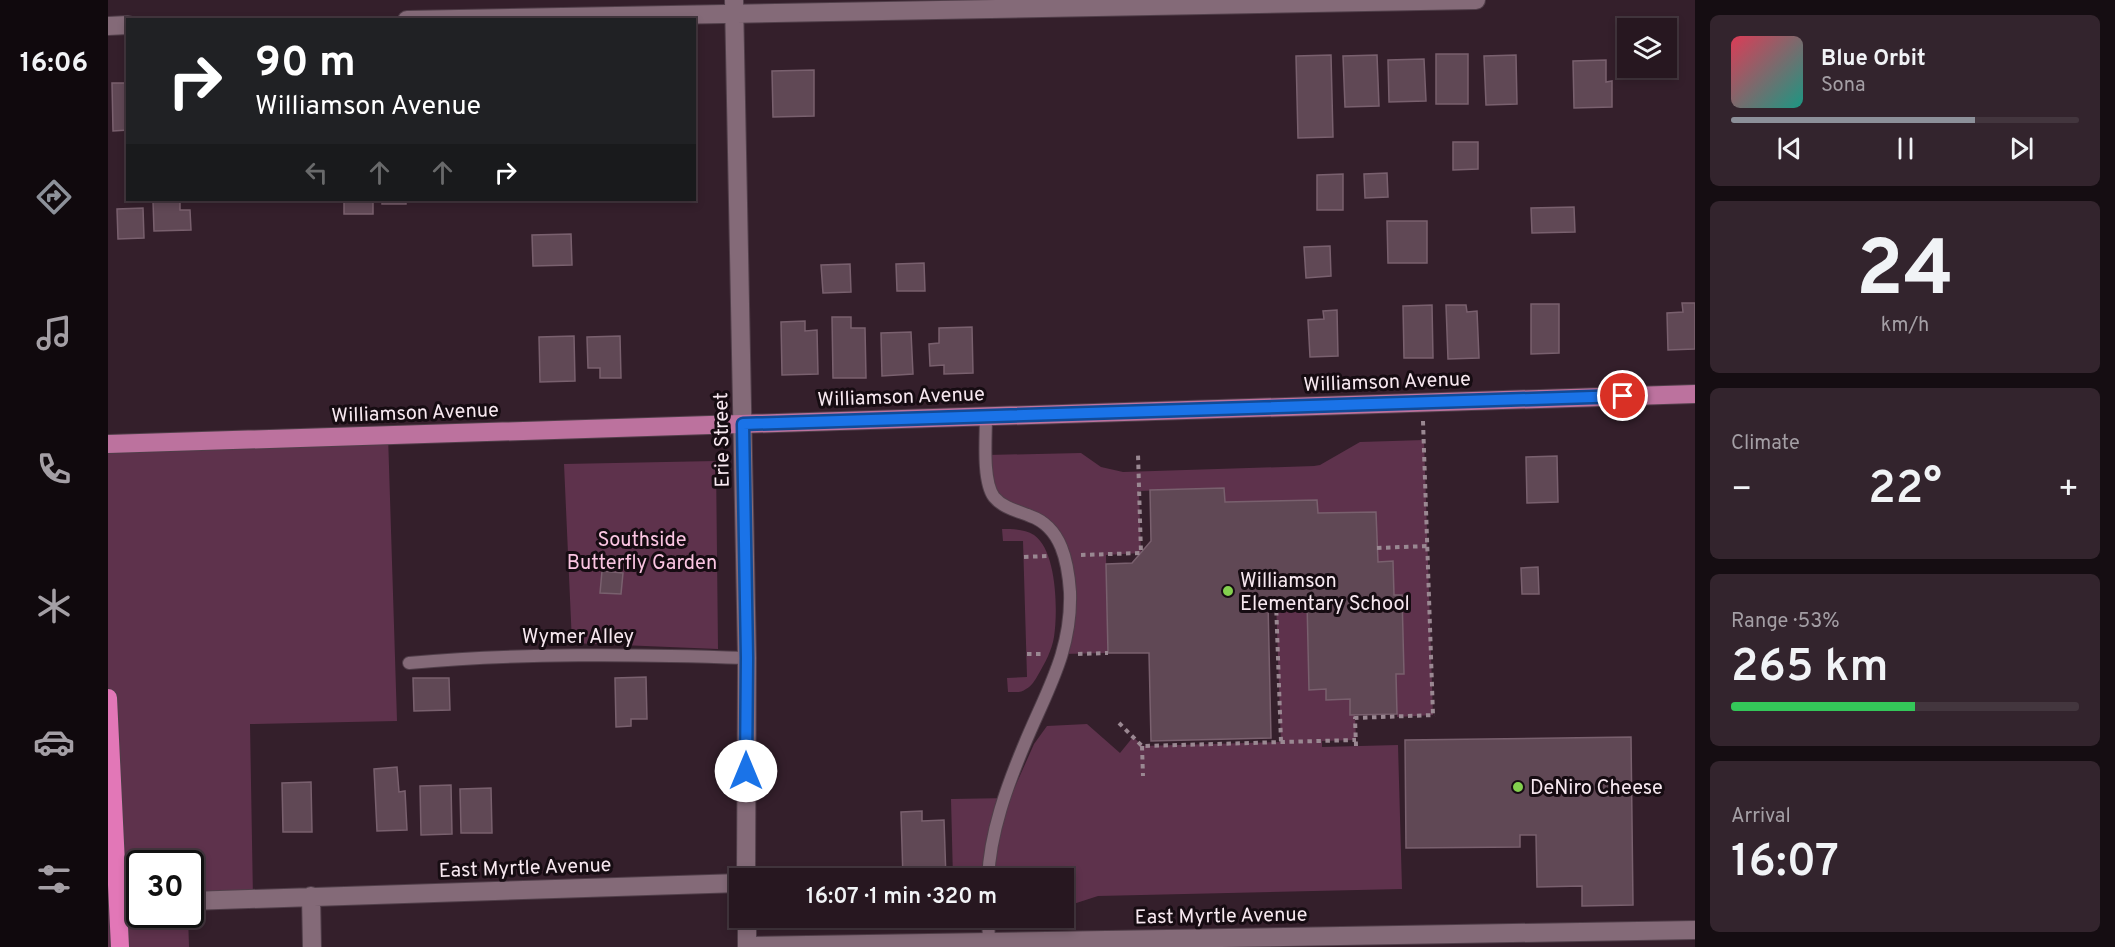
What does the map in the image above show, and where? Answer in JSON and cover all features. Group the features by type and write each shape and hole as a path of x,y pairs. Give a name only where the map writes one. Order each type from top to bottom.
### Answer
{"highway":[{"path":"108,698 120,947"}],"main road":[{"name":"Williamson Avenue","path":"108,444 1695,394"}],"street":[{"path":"454,18 735,6 1476,0"},
{"name":"Erie Street","path":"735,6 747,658 746,868"},
{"path":"108,26 126,25"},
{"name":"East Myrtle Avenue","path":"204,900 729,883"},
{"path":"311,896 312,947"},
{"path":"747,928 747,947"},
{"name":"East Myrtle Avenue","path":"747,947 989,941 1535,940 1695,930"}],"lane":[{"path":"986,416 988,481 994,497 1009,508 1034,517 1051,529 1060,543 1068,568 1070,591 1070,621 1066,645 1000,808 989,868"},
{"name":"Wymer Alley","path":"409,663 579,654 747,658"},
{"path":"988,928 989,941"}],"path":[{"path":"1356,746 1355,718 1434,715 1423,403"},
{"path":"1024,557 1141,553 1138,454"},
{"path":"1377,548 1428,546"},
{"path":"1276,602 1281,742"},
{"path":"1119,723 1142,746 1143,776"},
{"path":"1142,746 1356,740"}],"green space":[{"path":"388,435 397,721 250,724 253,899 204,901 204,850 126,850 126,928 188,928 189,947 108,947 108,444"},
{"path":"1424,440 1433,715 1397,717 1396,674 1404,674 1402,595 1394,595 1393,561 1378,562 1376,512 1318,513 1317,500 1225,502 1224,488 1139,491 1141,553 1106,555 1108,653 1062,654 1070,591 1051,529 994,497 987,455 1081,453 1101,467 1123,472 1314,466 1320,465 1360,442"},
{"name":"Southside Butterfly Garden","path":"716,461 718,649 572,643 564,464"},
{"path":"1002,529 1023,530 1034,535 1042,543 1054,582 1056,612 1052,647 1033,683 1018,692 1008,692 1007,678 1027,677 1023,541 1003,541"},
{"path":"1307,601 1309,689 1326,689 1326,700 1350,699 1355,715 1356,740 1322,741 1322,747 1398,745 1402,889 1098,896 1074,904 1074,868 953,868 951,799 1010,798 1034,744 1047,726 1087,724 1120,753 1133,737 1143,746 1281,742 1276,602"}],"building":[{"path":"1436,54 1468,54 1468,104 1436,104"},
{"path":"1331,55 1333,137 1298,138 1296,56"},
{"path":"1377,55 1379,106 1345,107 1343,56"},
{"path":"1516,55 1517,104 1486,105 1484,56"},
{"path":"1424,59 1426,101 1389,102 1388,60"},
{"path":"1606,60 1606,82 1612,81 1612,107 1574,108 1573,61"},
{"path":"814,70 814,116 773,117 772,71"},
{"path":"112,83 126,83 126,130 113,131"},
{"path":"1453,142 1478,142 1478,169 1453,170"},
{"path":"1387,173 1388,197 1365,198 1364,174"},
{"path":"1343,174 1343,210 1317,210 1317,175"},
{"path":"153,201 180,201 180,210 190,210 191,230 154,231"},
{"path":"344,201 373,201 373,214 344,214"},
{"path":"382,201 406,201 406,204 382,204"},
{"path":"1574,207 1575,232 1532,233 1531,208"},
{"path":"143,208 144,238 118,239 117,209"},
{"path":"1387,221 1427,221 1427,263 1388,263"},
{"path":"571,234 572,265 533,266 532,235"},
{"path":"1330,246 1331,276 1306,278 1304,247"},
{"path":"924,263 925,291 897,291 896,264"},
{"path":"850,264 851,292 823,293 821,265"},
{"path":"1682,303 1695,303 1695,349 1668,350 1667,313 1683,312"},
{"path":"1531,304 1559,304 1559,353 1531,354"},
{"path":"1432,305 1433,358 1404,358 1403,306"},
{"path":"1446,305 1466,305 1467,312 1477,311 1479,358 1448,359"},
{"path":"1337,310 1338,356 1310,357 1308,320 1324,319 1323,311"},
{"path":"832,317 851,317 851,328 865,328 866,378 833,378"},
{"path":"805,321 805,331 817,330 818,374 782,375 781,322"},
{"path":"972,327 973,373 944,374 944,365 930,366 929,344 939,343 939,328"},
{"path":"911,332 913,374 882,376 881,333"},
{"path":"574,336 575,381 540,382 539,337"},
{"path":"620,336 621,378 600,378 600,368 588,368 587,337"},
{"path":"1557,456 1558,502 1527,503 1526,457"},
{"path":"1224,488 1225,502 1317,500 1318,513 1376,512 1378,562 1393,561 1394,595 1402,595 1404,674 1396,674 1397,714 1350,715 1350,699 1326,700 1326,689 1309,690 1307,601 1268,602 1271,738 1151,741 1149,653 1108,653 1106,564 1132,563 1151,541 1150,490"},
{"path":"1538,567 1539,594 1522,594 1521,568"},
{"path":"602,571 623,573 621,594 600,593"},
{"path":"646,677 647,719 631,719 631,726 616,727 615,678"},
{"path":"413,678 449,678 450,710 414,711"},
{"name":"DeNiro Cheese","path":"1631,737 1633,905 1582,906 1582,886 1537,887 1536,835 1520,835 1520,847 1406,848 1405,740"},
{"path":"397,767 399,792 405,791 407,830 377,831 374,769"},
{"path":"311,782 312,832 283,832 282,783"},
{"path":"451,785 452,834 421,835 420,786"},
{"path":"491,788 492,833 461,833 460,789"},
{"path":"922,811 922,821 944,820 946,868 903,868 901,812"}],"place":[{"name":"Williamson Elementary School","path":"1228,591"},
{"name":"DeNiro Cheese","path":"1518,787"}],"route":[{"path":"746,771 747,658 743,424 1623,396"}]}
